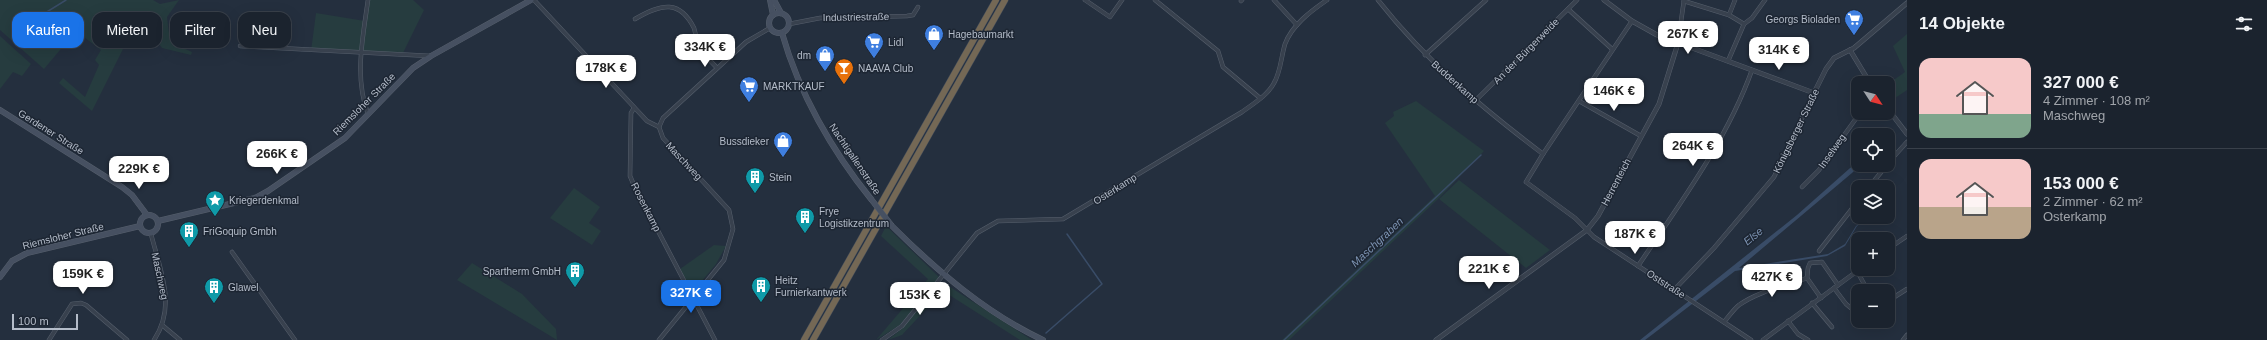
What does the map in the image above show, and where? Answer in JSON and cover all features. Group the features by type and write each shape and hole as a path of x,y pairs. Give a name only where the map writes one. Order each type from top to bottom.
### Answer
{"highway":[{"path":"804,340 996,0"},
{"path":"813,340 1005,0"}],"main road":[{"name":"Riemsloher Straße","path":"158,221 255,198 268,191 332,148 368,114 402,78 431,56 531,0"},
{"path":"770,0 773,15"},
{"path":"774,0 781,13 786,16 790,24 787,30 782,33 775,33 770,28 769,21 773,15 781,13"},
{"name":"Nachtigallenstraße","path":"782,33 792,64 820,125 846,165 892,226 944,276 1017,326 1043,340"},
{"name":"Gerdener Straße","path":"0,110 122,187 135,198 147,215"},
{"path":"147,215 152,215 158,221 157,229 151,234 143,231 140,226 141,221 147,215"},
{"name":"Riemsloher Straße","path":"0,277 12,261 27,253 140,226"}],"street":[{"path":"368,0 360,53 363,87 368,114"},
{"name":"Maschweg","path":"534,0 647,122 659,127 663,138 729,210 732,219 730,244 724,260 694,299 659,340"},
{"path":"1085,0 1110,17 1122,0"},
{"path":"1154,0 1218,51 1223,68 1260,98"},
{"path":"1274,0 1297,25"},
{"name":"Osterkamp","path":"882,340 902,326 944,276 977,233 998,221 1063,219 1242,112 1260,98 1274,84 1282,63 1285,44 1297,25 1327,0"},
{"name":"Buddenkamp","path":"1378,0 1425,56 1475,101 1543,154"},
{"path":"1425,56 1486,0"},
{"name":"An der Bürgerweide","path":"1475,101 1576,0"},
{"path":"1604,0 1632,21 1657,35 1814,93"},
{"path":"1684,0 1729,15 1744,24"},
{"name":"Herrenteich","path":"1436,340 1587,230 1598,216 1659,104 1678,43 1684,0"},
{"path":"1729,15 1735,0"},
{"path":"1728,61 1744,24 1752,18 1765,0"},
{"path":"635,19 663,3 672,2"},
{"path":"678,3 691,20 700,49 717,68"},
{"name":"Königsberger Straße","path":"1674,290 1714,248 1774,177 1829,63 1839,54 1852,49 1907,3"},
{"name":"Industriestraße","path":"790,24 820,18 907,16 913,15 918,8"},
{"path":"1568,9 1612,49"},
{"path":"1543,154 1632,21"},
{"path":"659,127 663,118 717,68 751,38 770,28"},
{"path":"274,48 360,53 403,53 431,56"},
{"path":"1852,49 1866,76"},
{"path":"1638,266 1726,131 1741,103 1752,70"},
{"path":"1579,101 1641,136"},
{"name":"Rosenkamp","path":"634,108 632,113 630,176 694,299"},
{"path":"1895,118 1906,133"},
{"name":"Inselweg","path":"1802,187 1818,170 1855,120"},
{"path":"1895,155 1907,142"},
{"name":"Oststraße","path":"1543,154 1526,182 1575,218 1594,237 1751,340"},
{"path":"1874,180 1881,172"},
{"path":"1819,251 1851,210"},
{"name":"Maschweg","path":"151,234 166,296 166,311 162,325 154,340"},
{"path":"1895,244 1907,236"},
{"path":"232,252 295,340"},
{"path":"1821,298 1807,278 1810,263 1822,262 1838,286"},
{"path":"1763,340 1851,276"},
{"path":"1724,322 1739,305 1766,292 1807,278"},
{"path":"1834,288 1851,308"},
{"path":"1895,297 1907,289"},
{"path":"694,299 715,340"},
{"path":"49,340 72,304 78,302 86,305 127,340"},
{"path":"1812,303 1832,327"},
{"path":"1788,321 1798,334 1808,340"},
{"path":"162,325 180,340"},
{"path":"1903,340 1907,335"}],"green space":[{"path":"0,0 153,0 160,4 179,0 167,17 170,48 184,48 192,52 191,55 162,48 162,12 92,12 92,43 84,37 84,12 12,12 12,41 0,30"},
{"path":"368,0 413,0 424,10 403,53 311,51 316,13 365,21"},
{"path":"1907,34 1907,90 1895,98 1895,79 1905,72 1893,46"},
{"path":"0,36 31,64 22,76 13,72 0,89"},
{"path":"20,48 62,48 44,69"},
{"path":"98,48 124,48 92,111 59,83 63,78 85,97 99,65 95,60 101,50"},
{"path":"1416,101 1484,151 1438,199 1289,340 1282,340 1435,196 1385,123 1394,116 1393,112"},
{"path":"1459,180 1550,250 1526,268 1439,199"},
{"path":"574,188 600,207 589,223 601,231 592,245 550,218"},
{"path":"886,226 939,277 900,325 876,340 928,279 881,236"},
{"path":"714,245 726,246 716,264 692,293 680,269"},
{"path":"472,263 522,294 556,329 557,340 457,280"},
{"path":"944,283 1032,340 1020,340 943,291 902,335 888,340 899,331 938,287"}],"water":[{"path":"1851,167 1852,173 1739,268 1828,254 1845,244 1851,234 1845,246 1827,256 1735,271 1645,340 1640,340 1797,215"}],"waterway":[{"path":"47,12 66,0"},
{"name":"Maschgraben","path":"1284,340 1481,155"},
{"path":"1046,333 1102,284 1067,234"}],"place":[{"name":"Georgs Bioladen","path":"1854,36"},
{"name":"Hagebaumarkt","path":"934,51"},
{"name":"Lidl","path":"874,59"},
{"name":"dm","path":"825,72"},
{"name":"NAAVA Club","path":"844,85"},
{"name":"MARKTKAUF","path":"749,103"},
{"name":"Bussdieker","path":"783,158"},
{"name":"Stein","path":"755,194"},
{"name":"Kriegerdenkmal","path":"215,217"},
{"name":"Frye Logistikzentrum","path":"805,234"},
{"name":"FriGoquip Gmbh","path":"189,248"},
{"name":"Spartherm GmbH","path":"575,288"},
{"name":"Heitz Furnierkantwerk","path":"761,303"},
{"name":"Glawel","path":"214,304"}],"water label":[{"name":"Else","path":"1753,236"}]}
